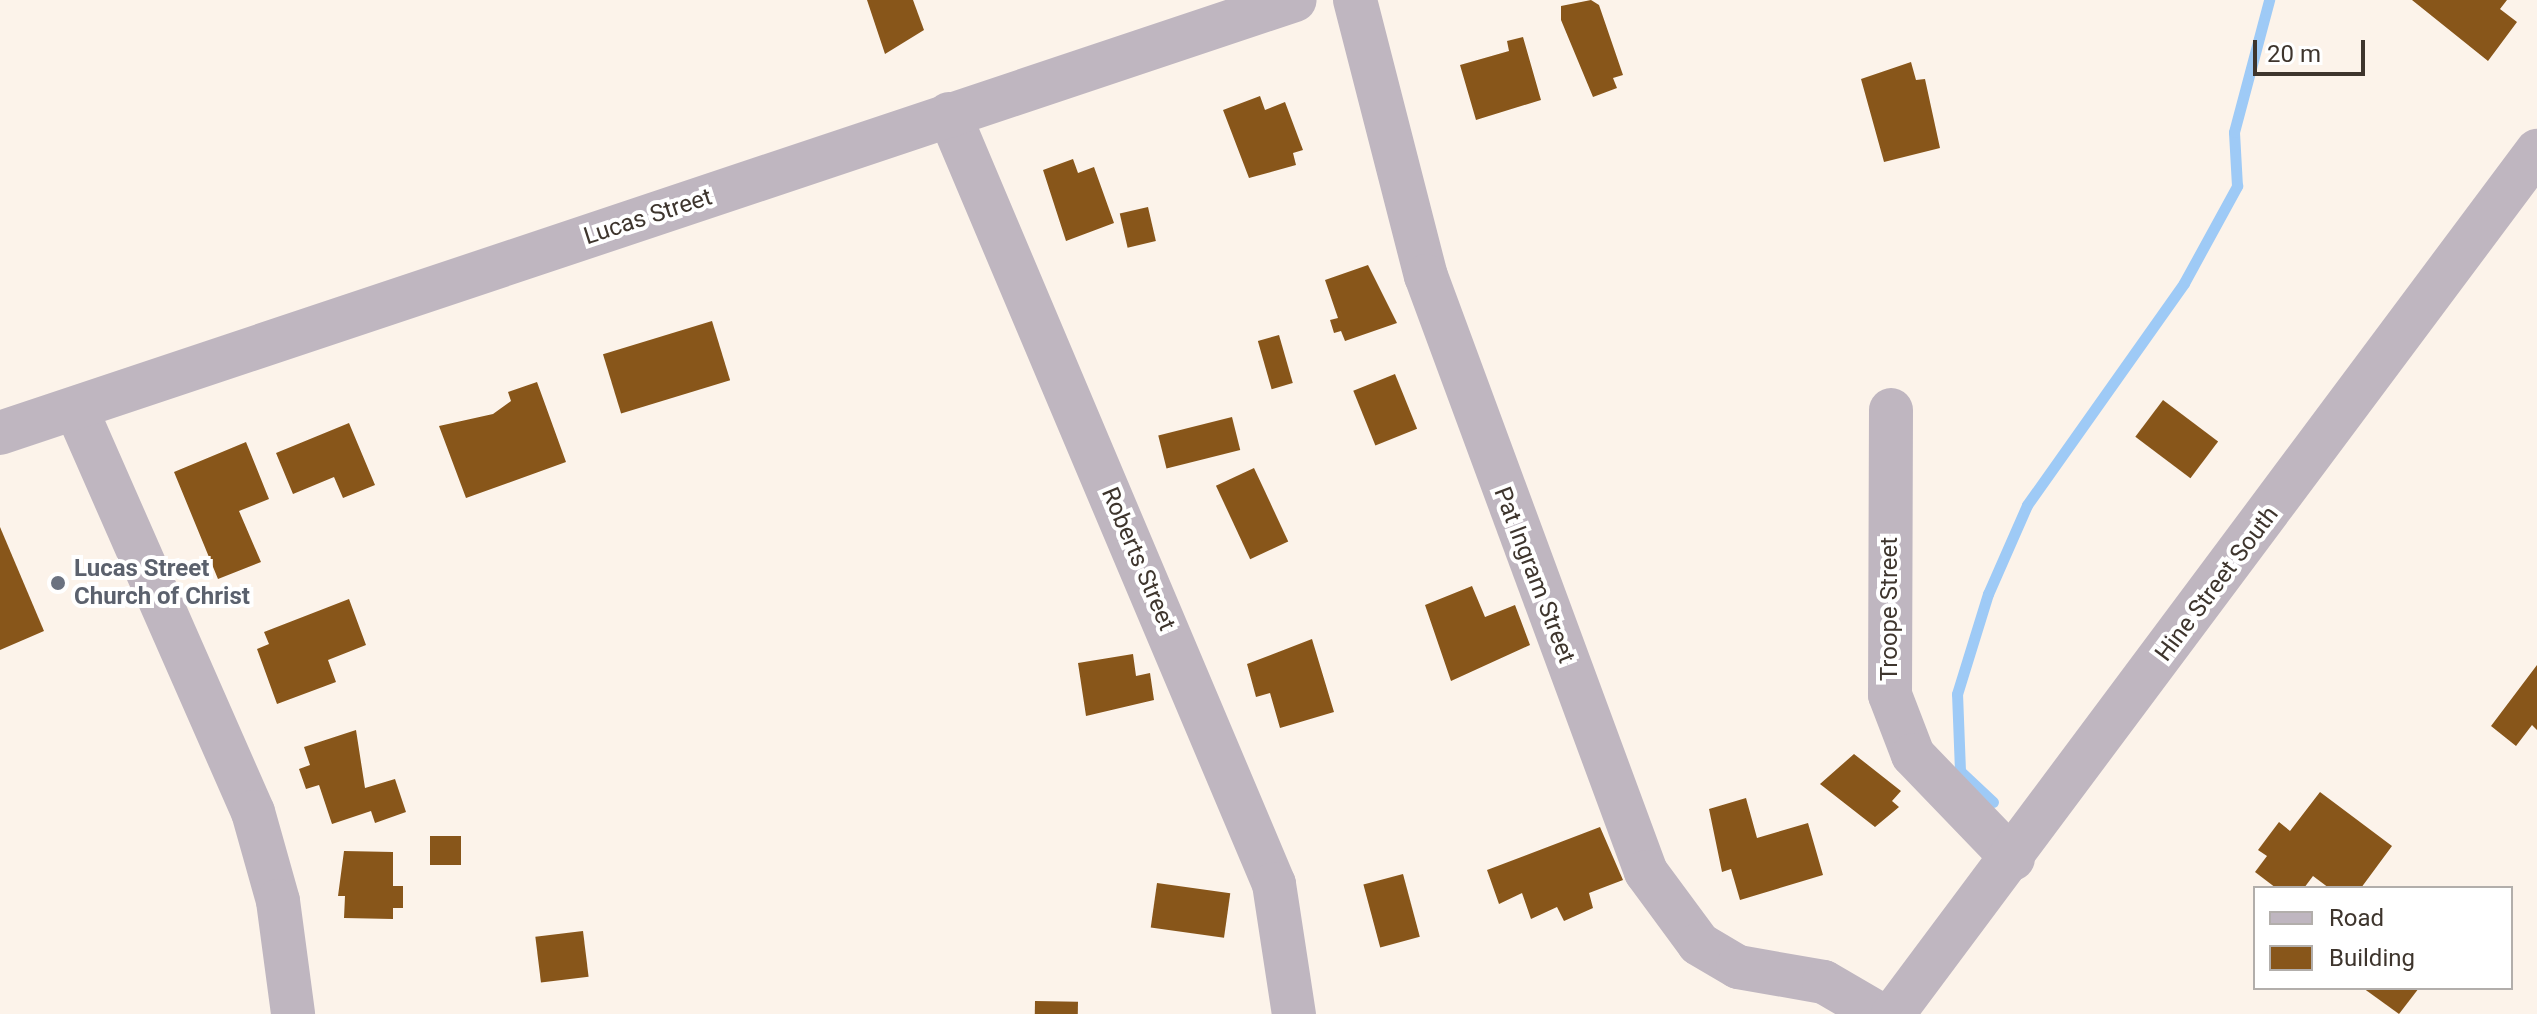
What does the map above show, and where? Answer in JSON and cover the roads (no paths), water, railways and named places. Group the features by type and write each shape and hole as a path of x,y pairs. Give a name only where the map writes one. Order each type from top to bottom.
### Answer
{"street":[{"name":"Lucas Street","path":"0,433 1295,0"},
{"name":"Pat Ingram Street","path":"1355,0 1431,291 1646,872 1699,944 1738,967 1824,982 1879,1014"},
{"name":"Roberts Street","path":"949,114 1274,884 1294,1014"},
{"name":"Hine Street South","path":"1893,1014 2013,859 2537,151"},
{"path":"76,409 253,812 278,901 293,1014"},
{"name":"Troope Street","path":"1891,410 1890,695 1913,755 2013,859"}],"waterway":[{"path":"1993,802 1960,771 1957,694 1988,594 2027,505 2184,283 2237,186 2234,132 2269,0"}],"place":[{"name":"Lucas Street Church of Christ","path":"58,583"}]}
